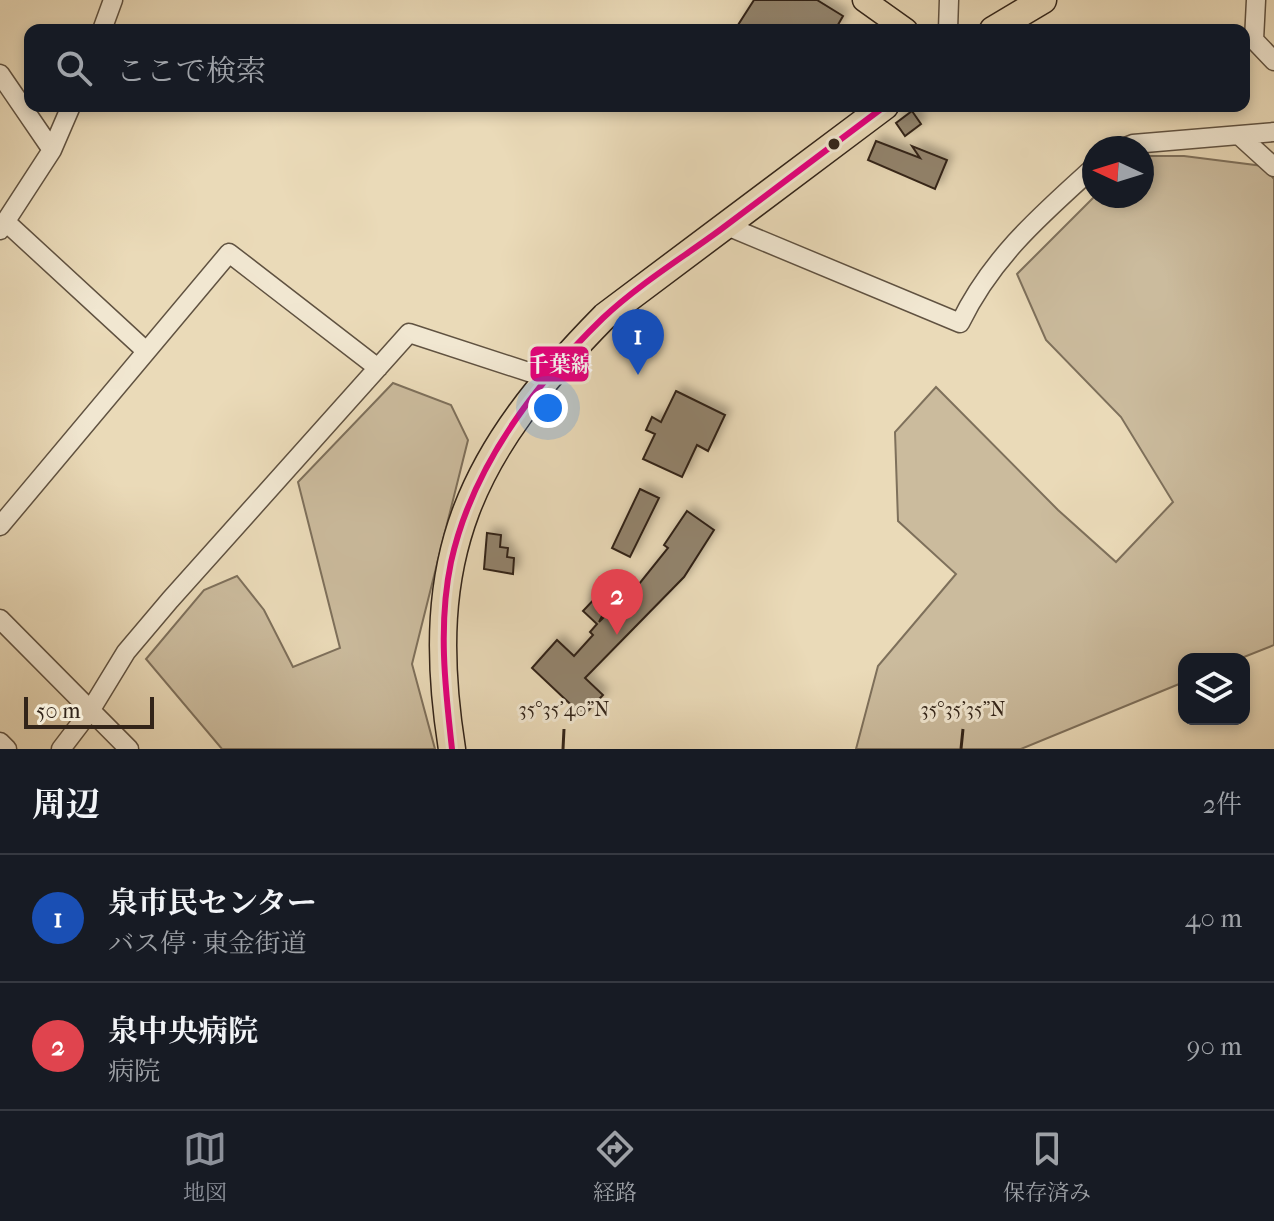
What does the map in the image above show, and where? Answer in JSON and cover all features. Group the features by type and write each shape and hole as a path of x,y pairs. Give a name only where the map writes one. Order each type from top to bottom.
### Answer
{"highway":[{"path":"1003,24 1043,0"},
{"path":"452,749 442,674 443,623 450,564 463,516 506,429 547,378 605,316 877,112"}],"main road":[{"path":"864,0 898,24"}],"street":[{"path":"104,24 113,0"},
{"path":"948,24 949,0"},
{"path":"1256,0 1254,40 1274,61"},
{"path":"3,83 24,112"},
{"path":"24,112 52,150"},
{"path":"68,112 52,150 3,226 146,351"},
{"path":"1154,143 1274,132"},
{"path":"1241,137 1274,167"},
{"path":"727,226 960,323 1014,240 1082,178"},
{"path":"0,526 229,253 378,368"},
{"path":"61,749 90,711 126,652 409,333 547,378"},
{"path":"0,619 129,749"},
{"path":"0,742 7,749"}],"shaded area":[{"path":"1154,156 1184,156 1263,166 1274,179 1274,645 1250,655 1178,653 1178,684 1021,749 856,749 878,666 956,574 898,521 895,432 936,387 1058,510 1116,562 1173,502 1121,417 1046,340 1017,274 1083,208 1154,208"},
{"path":"393,383 451,405 468,440 412,664 435,749 222,749 146,659 204,590 237,576 264,610 293,667 340,648 298,482"}],"building":[{"path":"754,0 817,0 843,16 838,24 739,24"},
{"path":"913,112 921,124 905,136 896,123"},
{"path":"876,141 920,158 912,146 947,160 935,189 868,160"},
{"path":"676,391 725,415 708,451 697,445 682,477 643,459 655,434 646,430 652,417 661,422"},
{"path":"640,489 659,498 630,557 612,548"},
{"path":"687,511 714,530 684,577 585,678 603,695 583,716 532,668 557,640 574,656 593,635 590,632 597,624 583,611 600,593 609,602 599,622 609,612 616,616 619,611 622,613 640,594 635,589 668,548 664,545"},
{"path":"487,533 501,535 500,547 508,548 507,557 514,558 513,574 484,569"}],"transit line":[{"name":"千葉線","path":"452,749 444,632 451,562 474,493 509,429 554,371 603,318 645,283 877,112"}],"place":[{"name":"泉市民センター","path":"638,375"},
{"name":"泉中央病院","path":"617,635"}]}
